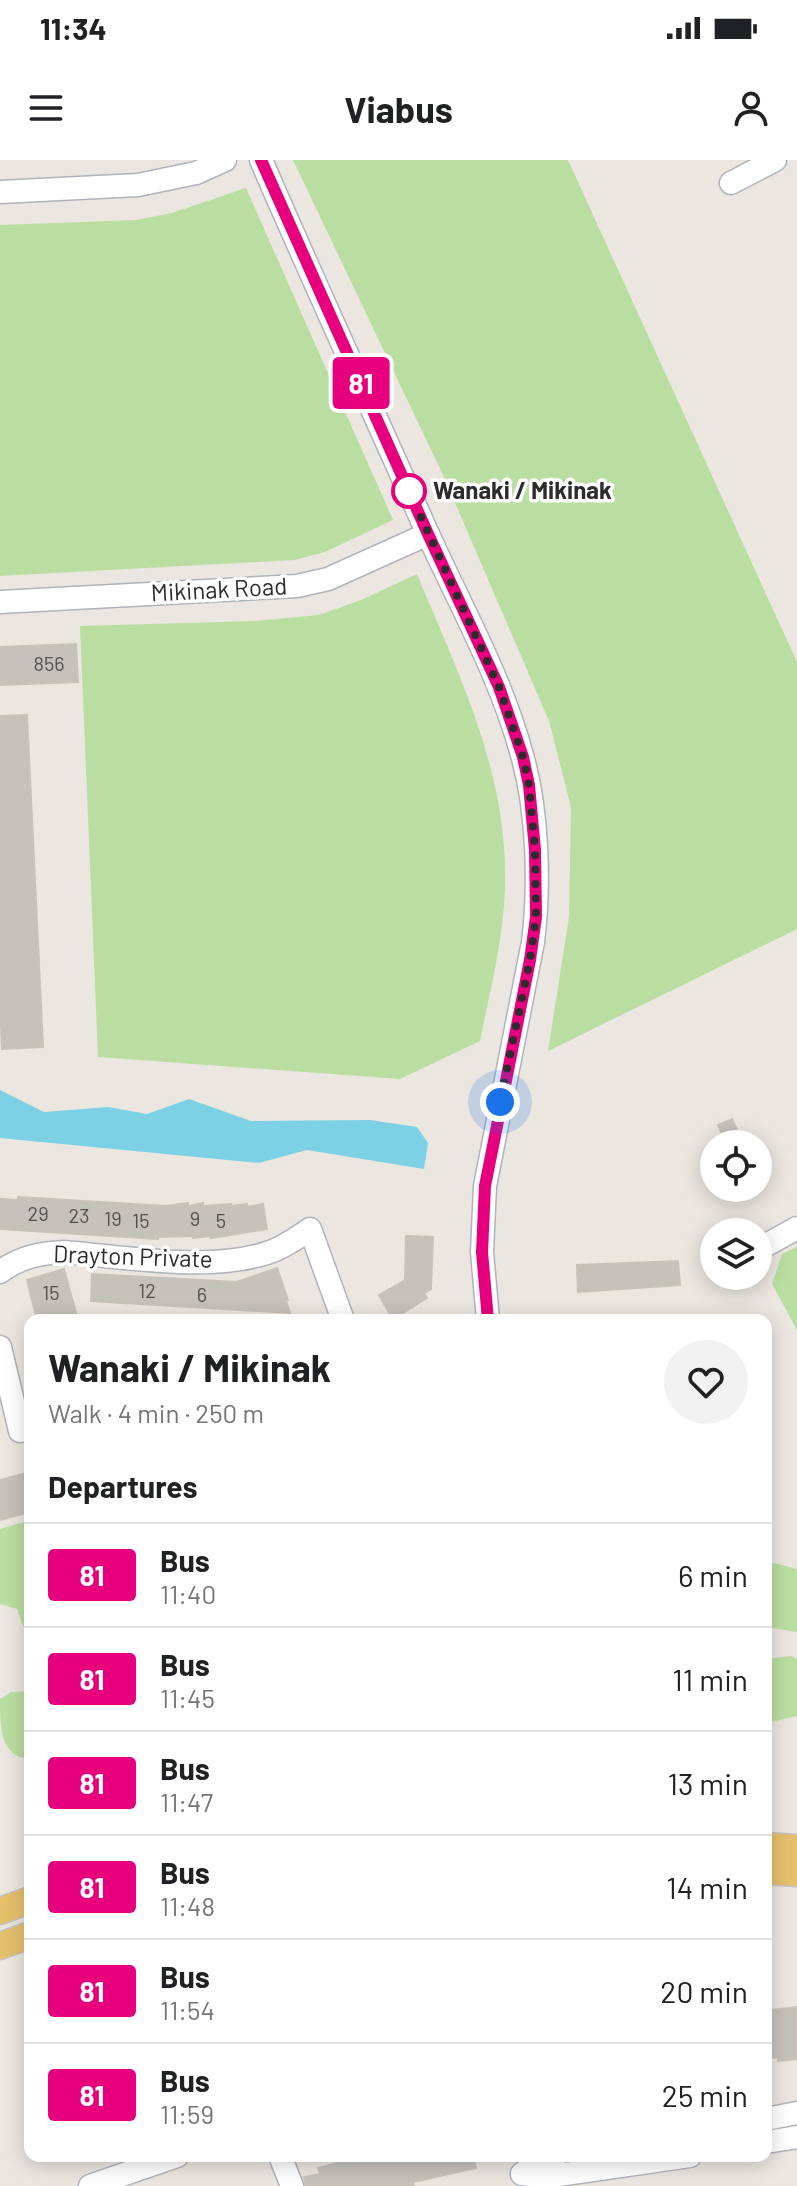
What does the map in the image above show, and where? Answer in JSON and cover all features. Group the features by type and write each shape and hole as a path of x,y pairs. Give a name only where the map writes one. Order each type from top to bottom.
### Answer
{"main road":[{"path":"772,1846 797,1848"},
{"path":"772,1871 797,1873"},
{"path":"0,1911 24,1902"},
{"path":"0,1946 24,1937"}],"street":[{"path":"0,192 138,185 196,173 225,160"},
{"path":"261,160 499,687 529,785 537,892 533,942 485,1186 482,1252 487,1314"},
{"path":"731,183 775,160"},
{"name":"Mikinak Road","path":"0,602 305,585 328,579 428,534"},
{"path":"772,1242 797,1228"},
{"name":"Drayton Private","path":"0,1272 18,1260 49,1252 195,1262 226,1260 267,1253 310,1229 341,1314"},
{"path":"0,1347 17,1432"},
{"path":"772,2118 797,2113"},
{"path":"772,2141 797,2137"},
{"path":"90,2186 160,2162"},
{"path":"282,2162 292,2186"},
{"path":"522,2172 545,2177 649,2162"}],"green space":[{"path":"293,160 568,160 797,662 797,929 548,1051 569,917 571,807 549,721 443,475"},
{"path":"246,188 393,520 325,552 295,560 0,576 0,225 136,220 172,213"},
{"path":"417,574 479,728 499,806 504,847 504,909 480,1041 400,1079 98,1057 80,626 255,621 319,615"},
{"path":"797,1247 797,1330 772,1284 782,1254"},
{"path":"24,1522 24,1628 17,1609 0,1604 0,1529"},
{"path":"772,1563 797,1569 797,1632 772,1628"},
{"path":"791,1656 797,1659 797,1716 772,1722 772,1658"},
{"path":"24,1691 24,1758 7,1747 0,1720 0,1699 11,1692"}],"water":[{"path":"0,1090 44,1112 108,1107 147,1114 189,1099 251,1121 370,1120 417,1127 428,1143 424,1169 307,1150 259,1163 0,1138"}],"building":[{"path":"76,644 78,682 0,685 0,647"},
{"path":"27,715 43,1047 2,1049 0,716"},
{"path":"732,1119 737,1130 720,1130 718,1125"},
{"path":"18,1197 166,1206 203,1203 203,1206 247,1204 247,1207 263,1204 267,1229 211,1238 158,1239 0,1229 0,1199 18,1200"},
{"path":"406,1236 433,1237 431,1289 424,1293 427,1298 401,1314 390,1314 379,1295 405,1280"},
{"path":"678,1261 680,1285 578,1292 577,1265"},
{"path":"277,1268 290,1313 91,1301 92,1274 237,1282"},
{"path":"64,1269 76,1314 36,1314 27,1280"},
{"path":"24,1474 24,1514 0,1520 0,1480"},
{"path":"797,2007 797,2059 778,2061 778,2057 772,2058 772,2010"},
{"path":"340,2162 474,2162 476,2168 413,2182 414,2186 306,2186 304,2177 320,2174 318,2168"}],"bus line":[{"name":"81","path":"261,160 499,687 523,757 529,785 535,850 536,917 485,1186 482,1252 487,1314"}],"place":[{"name":"Wanaki / Mikinak","path":"409,491"}],"route":[{"path":"409,491 499,687 523,757 529,785 535,850 536,917 500,1102"}]}
